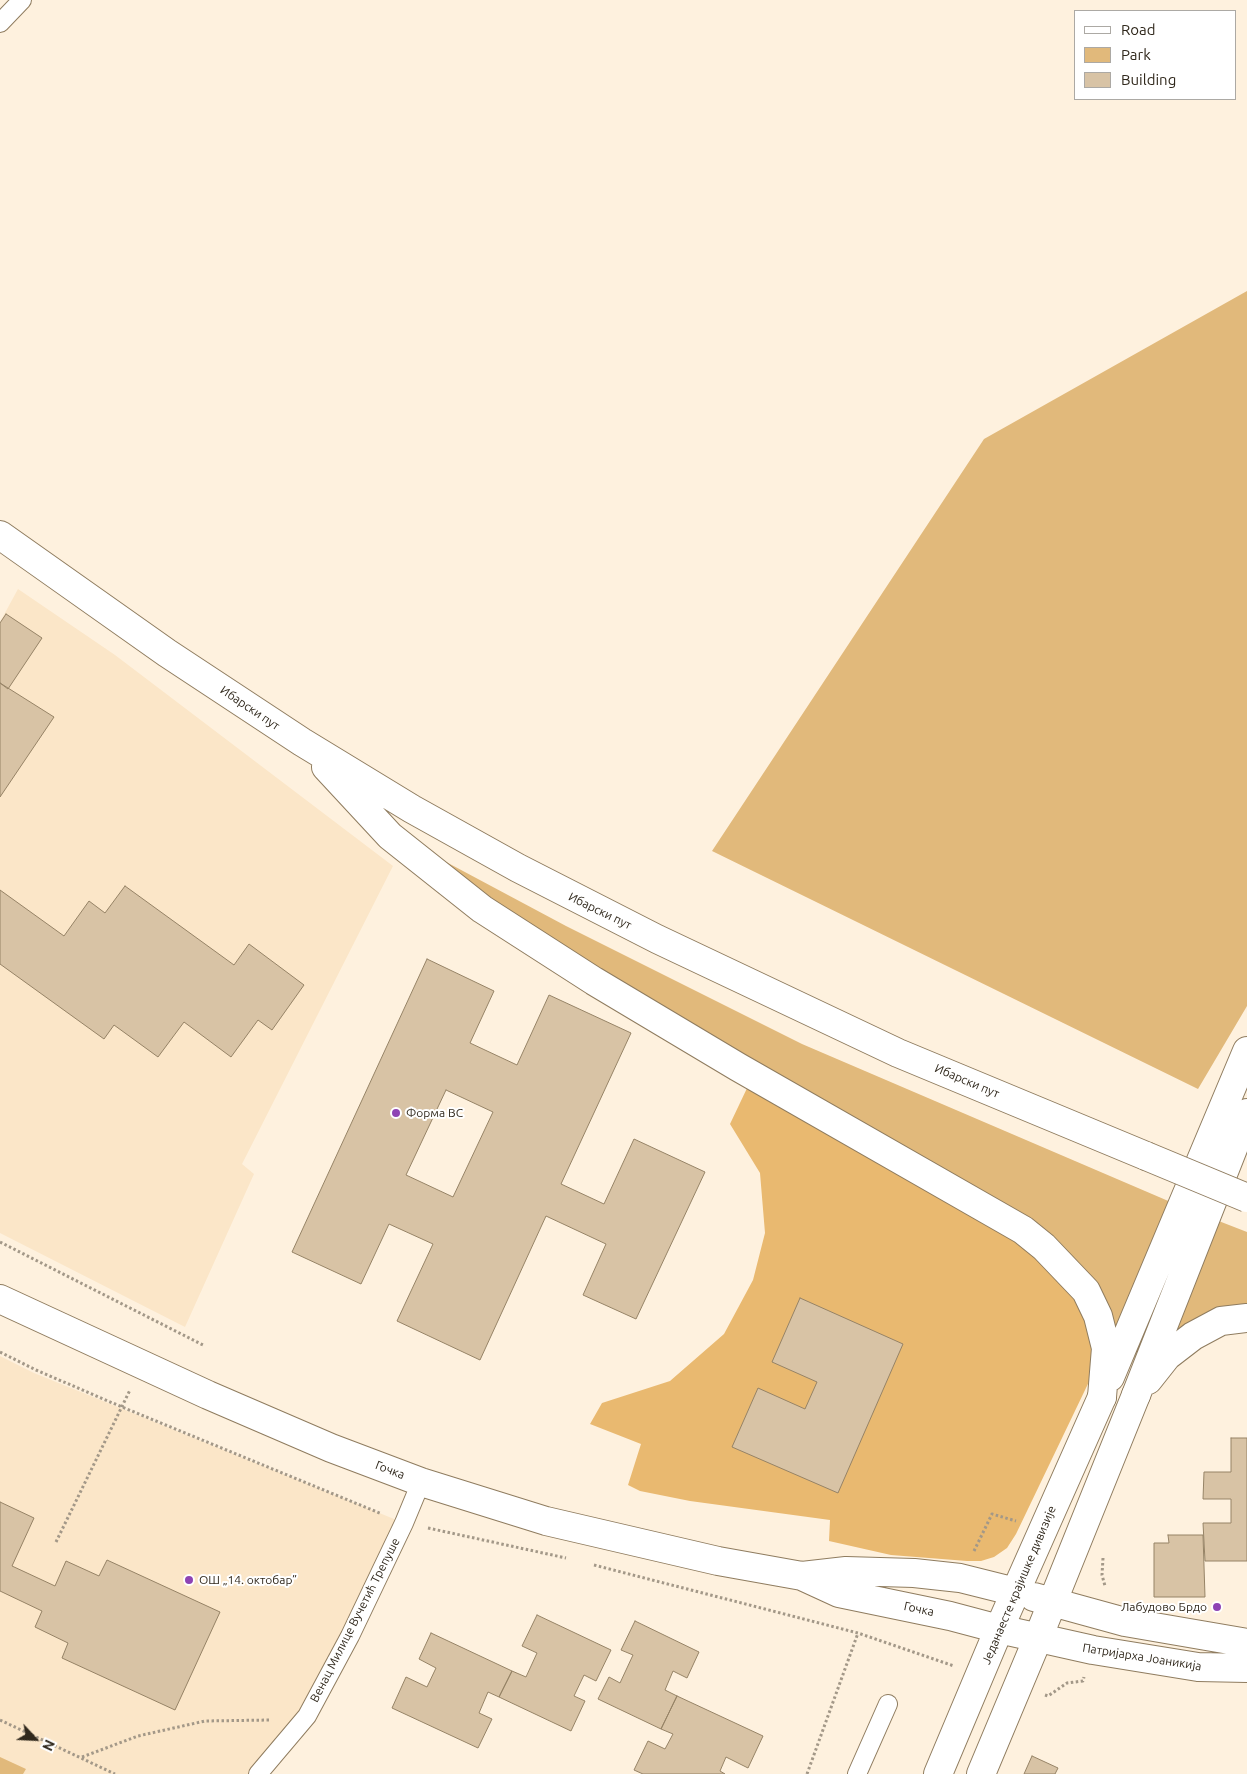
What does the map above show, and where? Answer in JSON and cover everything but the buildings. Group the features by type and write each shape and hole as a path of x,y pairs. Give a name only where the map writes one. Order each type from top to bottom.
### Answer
{"main road":[{"name":"Ибарски пут","path":"0,536 159,647 302,742 412,809 518,868 657,939 898,1052 1247,1198"},
{"path":"302,742 390,836 482,909 603,986 738,1067 1023,1230 1044,1247 1086,1291 1098,1316 1106,1348 1102,1397"},
{"name":"Једанаесте крајишке дивизије","path":"938,1774 999,1629 1102,1397 1247,1051"},
{"path":"981,1774 1019,1687 1247,1113"},
{"name":"Гочка","path":"0,1299 331,1448 421,1482 546,1521 718,1561 802,1576 839,1592 950,1616 1038,1638"},
{"path":"1136,1395 1167,1356 1193,1336 1221,1321 1247,1318"},
{"name":"Гочка","path":"802,1576 846,1571 914,1573 960,1578 1016,1592"},
{"path":"1016,1592 1105,1617 1247,1643"},
{"name":"Патријарха Јоаникија","path":"1038,1638 1093,1650 1198,1667 1247,1668"}],"lane":[{"path":"3,14 22,0"},
{"name":"Венац Милице Вучетић Трепуше","path":"258,1774 307,1716 354,1628 421,1482"},
{"path":"857,1774 888,1704"}],"path":[{"path":"0,1242 202,1345"},
{"path":"56,1542 141,1364"},
{"path":"960,1578 992,1514 1043,1529"},
{"path":"1077,1542 1104,1555 1102,1575 1106,1587 1114,1595 1105,1617"},
{"path":"807,1774 858,1633"},
{"path":"1019,1687 1048,1696 1067,1684 1083,1681 1093,1650"},
{"path":"82,1757 138,1736 205,1722 281,1720 307,1716"},
{"path":"0,1720 115,1774"}],"shaded area":[{"path":"18,589 115,655 393,866 242,1164 254,1174 185,1327 0,1233 0,622"},
{"path":"749,1084 990,1216 1055,1269 1086,1314 1097,1365 1016,1534 1007,1548 994,1557 981,1561 967,1561 891,1555 829,1541 830,1520 690,1501 640,1491 628,1485 641,1444 590,1424 602,1403 670,1381 724,1334 753,1280 765,1233 760,1173 730,1124"},
{"name":"ОШ „14. октобар”","path":"0,1356 34,1373 404,1523 350,1636 258,1774 0,1774"}],"green space":[{"path":"1247,291 1247,1006 1198,1089 712,851 984,439"},
{"path":"433,855 566,926 802,1044 1180,1206 1114,1351 655,1006 429,860"},
{"path":"1211,1218 1247,1232 1247,1309 1161,1350"},
{"path":"0,1757 26,1769 23,1774 0,1774"}],"place":[{"name":"Форма ВС","path":"396,1113"},
{"name":"ОШ „14. октобар”","path":"189,1580"},
{"name":"Лабудово Брдо","path":"1217,1607"}]}
